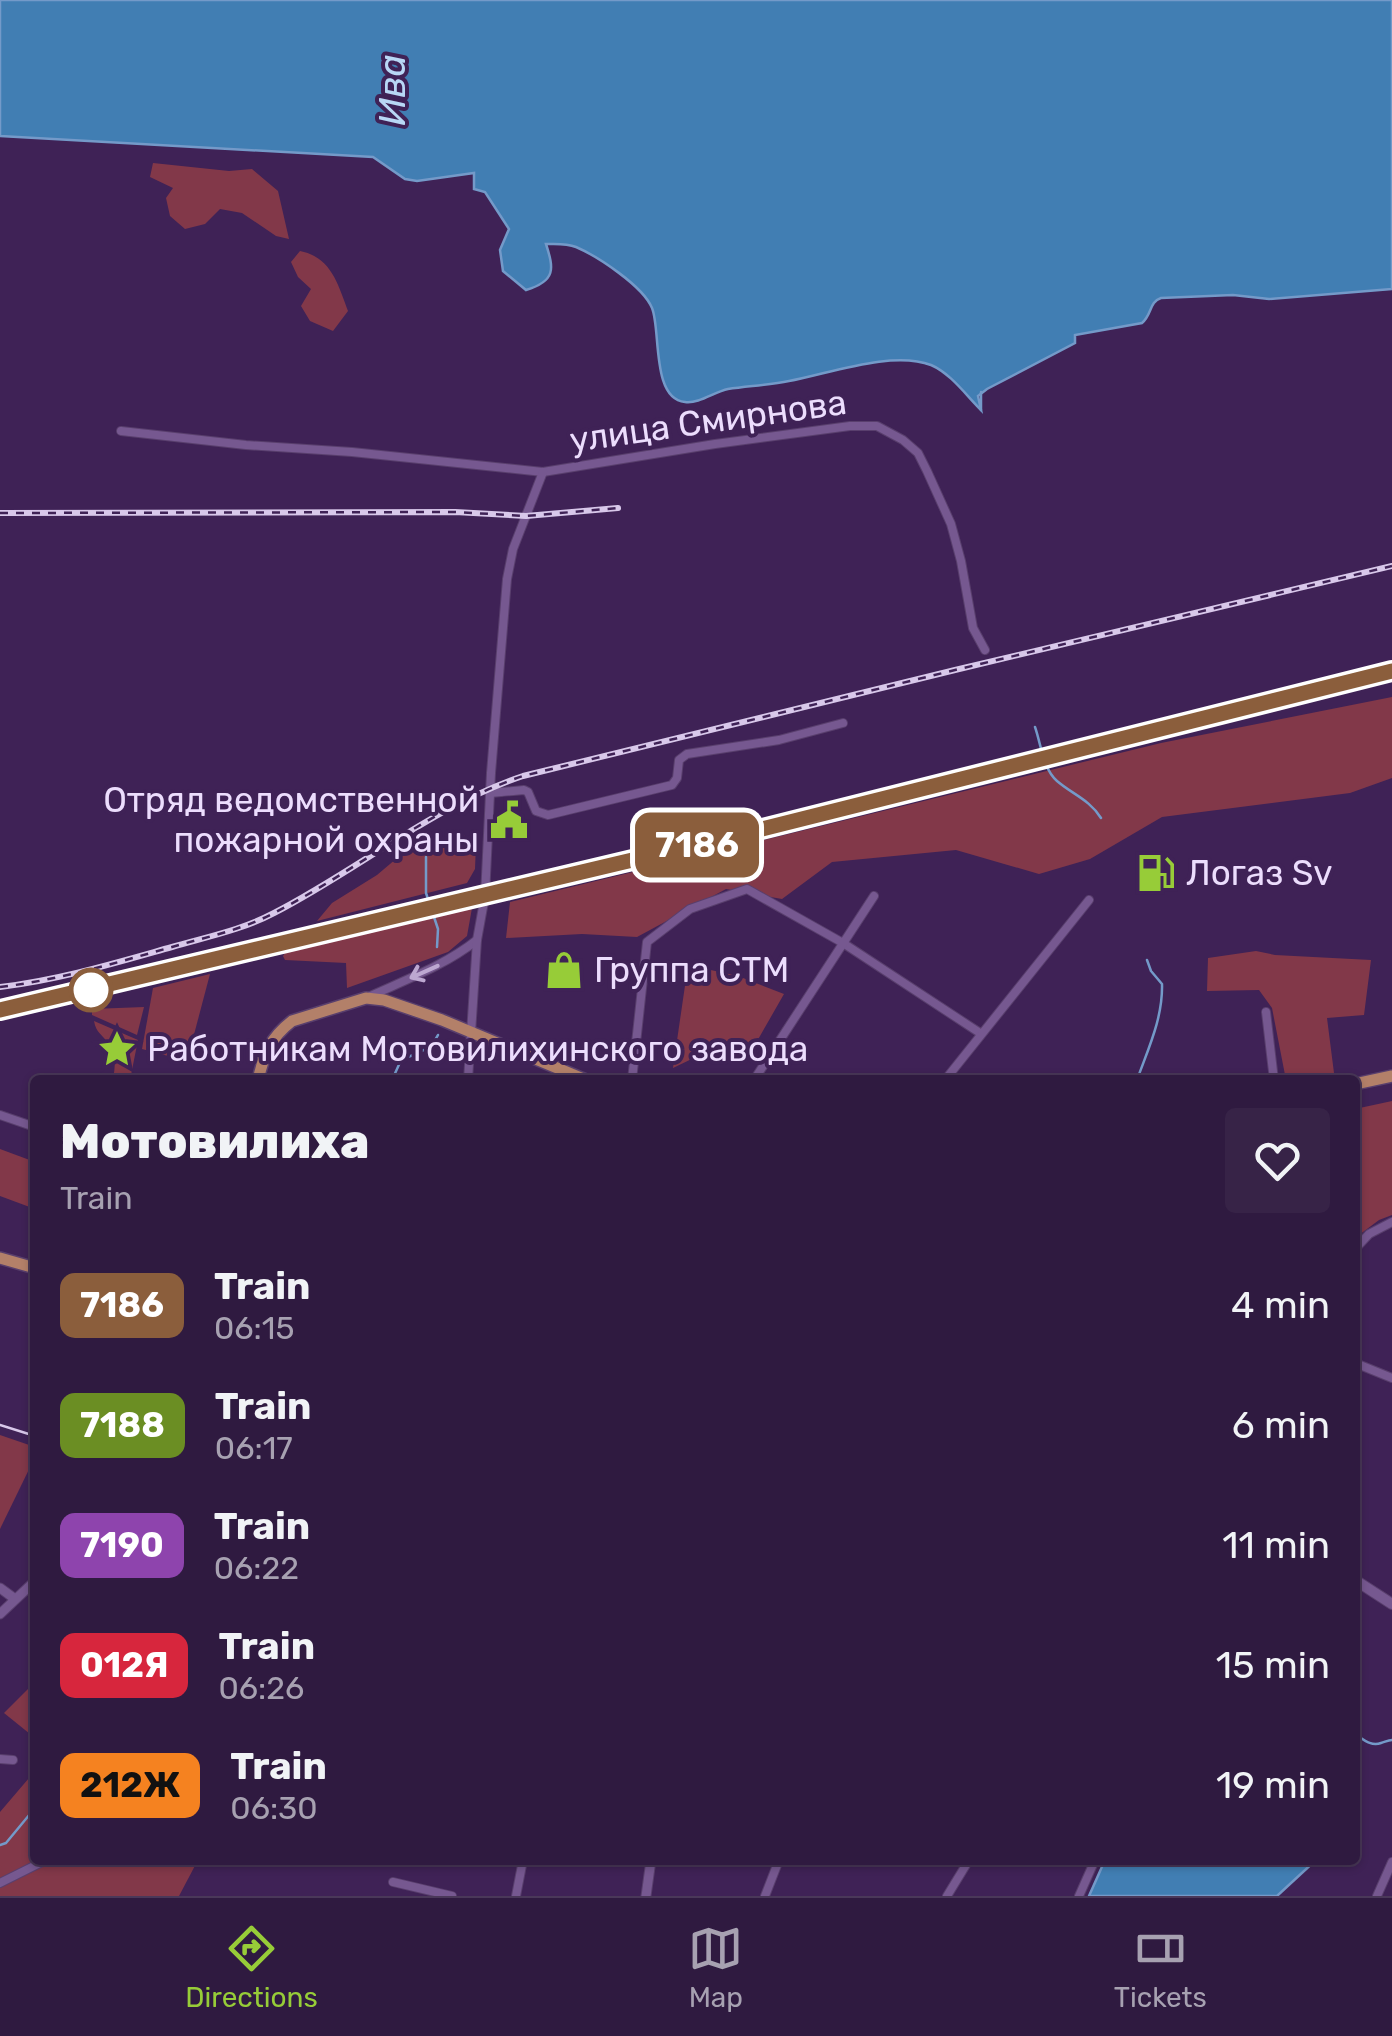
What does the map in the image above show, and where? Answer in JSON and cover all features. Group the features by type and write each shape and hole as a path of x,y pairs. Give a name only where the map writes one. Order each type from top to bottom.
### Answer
{"main road":[{"path":"259,1075 273,1037 292,1021 366,998 402,1005 574,1075"},
{"path":"1360,1083 1392,1076"},
{"path":"0,1258 30,1267"},
{"path":"1360,1583 1392,1604"}],"street":[{"name":"улица Смирнова","path":"468,1075 509,562 543,472 715,444 850,426 878,426 918,453 927,472 951,524 973,628 984,650"},
{"path":"121,430 543,472"},
{"path":"490,793 524,790 536,811 548,815 672,785 679,760 687,754 778,740 843,723"},
{"path":"633,1075 647,942 690,909 748,889 843,944 980,1033"},
{"path":"757,1075 874,896"},
{"path":"948,1075 1089,900"},
{"path":"366,998 458,956 477,940"},
{"path":"1266,1012 1273,1075"},
{"path":"0,1114 30,1126"},
{"path":"1360,1244 1392,1222"},
{"path":"1360,1365 1392,1378"},
{"path":"0,1614 30,1586"},
{"path":"0,1588 15,1599"},
{"path":"0,1759 14,1760"},
{"path":"1377,1896 1392,1862"},
{"path":"0,1883 36,1865"},
{"path":"516,1896 522,1865"},
{"path":"646,1896 650,1865"},
{"path":"765,1896 776,1865"},
{"path":"947,1896 966,1865"},
{"path":"1079,1896 1093,1865"},
{"path":"394,1882 452,1896"}],"shaded area":[{"path":"153,163 229,171 252,169 278,191 289,239 276,236 242,213 220,209 205,224 185,229 170,216 166,198 173,188 150,177"},
{"path":"300,251 319,259 341,291 348,311 333,331 310,321 301,306 311,289 298,277 291,262"},
{"path":"1392,697 1392,778 1350,793 1162,817 1090,859 1039,874 956,850 832,862 782,899 726,889 637,937 582,934 506,938 510,902 1161,743"},
{"path":"454,832 476,844 475,869 467,883 317,921 332,903 377,875 416,842 425,837 445,840"},
{"path":"472,908 467,936 448,952 347,988 346,963 285,960 283,956 285,953"},
{"path":"1256,951 1371,960 1364,1015 1327,1018 1334,1073 1285,1075 1272,1008 1259,990 1207,991 1208,958"},
{"path":"688,965 738,976 784,994 744,1064 700,1055 673,1068"},
{"path":"210,974 187,1061 142,1049 153,988"},
{"path":"144,1007 137,1035 92,1015 92,1009"},
{"path":"94,1021 138,1040 131,1075 114,1075 113,1052"},
{"path":"1392,1101 1392,1215 1360,1234 1360,1108"},
{"path":"0,1149 30,1160 30,1207 0,1196"},
{"path":"0,1435 30,1445 30,1467 0,1529"},
{"path":"30,1687 30,1734 4,1713"},
{"path":"30,1777 30,1865 195,1865 179,1896 0,1896 0,1812"}],"water":[{"path":"0,0 1392,0 1392,289 1269,299 1233,295 1161,298 1154,302 1142,323 1075,335 1075,343 987,389 978,396 981,410 938,369 898,360 728,389 685,402 674,398 662,376 652,308 639,290 618,273 576,247 557,244 546,244 550,273 543,283 526,290 503,271 500,250 509,229 485,192 474,189 474,173 417,181 405,179 373,157 0,136"},
{"path":"1103,1865 1311,1865 1277,1896 1089,1896"}],"waterway":[{"path":"981,392 981,410"},
{"path":"1035,727 1052,776 1092,806 1101,818"},
{"name":"Ива","path":"426,857 426,893 438,929 437,947"},
{"path":"1139,1075 1162,997 1162,984 1147,960"},
{"name":"Ива","path":"394,1075 402,1058 423,1051 438,1035"},
{"path":"1360,1737 1374,1744 1392,1740"},
{"name":"Ива","path":"0,1845 30,1814"}],"tram line":[{"path":"0,1425 30,1434"}],"railway":[{"path":"0,513 455,512 526,516 618,508"},
{"path":"0,987 87,970 249,924 305,896 458,804 523,776 1392,566"},
{"path":"0,1010 509,891 1392,671"}],"train":[{"name":"7186","path":"0,1010 509,891 1392,671"}],"place":[{"name":"Отряд ведомственной пожарной охраны","path":"509,820"},
{"name":"Логаз Sv","path":"1156,873"},
{"name":"Группа СТМ","path":"564,970"},
{"name":"Работникам Мотовилихинского завода","path":"117,1049"}]}
